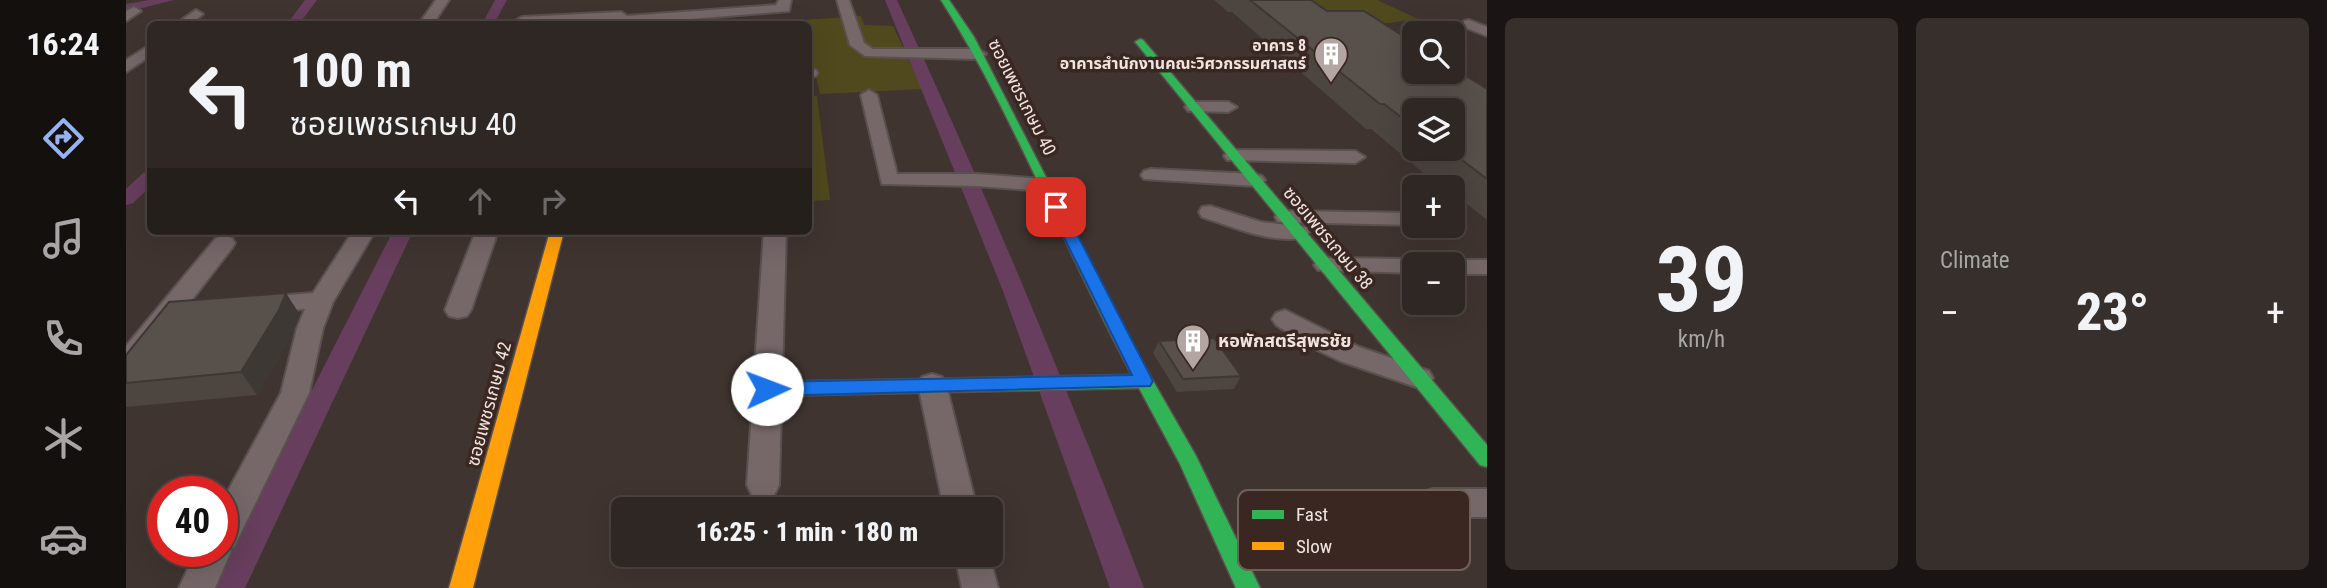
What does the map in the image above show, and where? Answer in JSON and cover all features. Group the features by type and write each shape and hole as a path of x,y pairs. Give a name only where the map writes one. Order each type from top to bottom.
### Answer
{"street":[{"path":"428,21 443,0"},
{"path":"621,21 624,0"},
{"path":"522,20 621,21 784,8 785,0"},
{"path":"843,0 862,50 876,55 978,54"},
{"name":"ซอยเพชรเกษม 40","path":"945,0 978,54 1144,381 1189,462 1238,567"},
{"path":"187,21 196,14"},
{"path":"1469,23 1487,32"},
{"name":"ซอยเพชรเกษม 38","path":"1140,42 1487,459"},
{"path":"126,68 147,51"},
{"path":"869,95 890,180 1045,185"},
{"path":"1194,107 1228,107"},
{"path":"1234,156 1355,157"},
{"path":"1152,175 1255,180"},
{"path":"1210,212 1258,228 1402,219"},
{"path":"238,505 295,393 303,370 310,328 322,300 362,235"},
{"path":"458,310 486,235"},
{"name":"ซอยเพชรเกษม 42","path":"461,588 555,235"},
{"path":"763,485 775,235"},
{"path":"126,365 173,310 224,243"},
{"path":"1326,265 1402,266"},
{"path":"1465,267 1487,267"},
{"path":"241,305 322,300"},
{"path":"173,310 200,308"},
{"path":"1285,319 1306,335 1332,347 1420,379"},
{"path":"767,389 1144,381"},
{"path":"932,384 958,497"},
{"path":"197,588 207,567"},
{"path":"975,567 979,588"},
{"name":"ซอยเพชรเกษม 40","path":"1240,570 1248,588"}],"shaded area":[{"path":"1310,0 1377,0 1418,19 1402,21 1345,29"},
{"path":"861,16 864,25 893,26 923,89 820,94 812,60 812,21 802,20"},
{"path":"817,96 830,200 812,201 812,97"}],"building":[{"path":"1250,0 1311,0 1327,11 1364,11 1402,35 1402,84 1465,84 1465,75 1487,89 1487,179 1463,161 1465,98 1402,98 1402,118 1384,104 1380,104"},
{"path":"286,293 279,310 241,372 126,383 126,355 169,302"},
{"path":"1214,338 1241,376 1183,379 1159,341"}],"waterway":[{"path":"126,8 168,0"},
{"path":"295,21 311,0"},
{"path":"490,21 501,0"},
{"path":"891,0 1015,291 1127,588"},
{"path":"126,199 147,180"},
{"path":"228,588 401,235"}],"traffic: fast":[{"path":"945,0 969,37 1016,126 1121,339 1189,462 1238,567"},
{"path":"1140,42 1487,459"},
{"path":"767,389 1144,381"},
{"path":"1240,570 1248,588"}],"traffic: slow":[{"path":"461,588 556,235"}],"place":[{"name":"อาคาร 8 อาคารสำนักงานคณะวิศวกรรมศาสตร์","path":"1331,84"},
{"name":"หอพักสตรีสุพรชัย","path":"1193,371"}],"route":[{"path":"767,389 1144,381 1056,207"}]}
